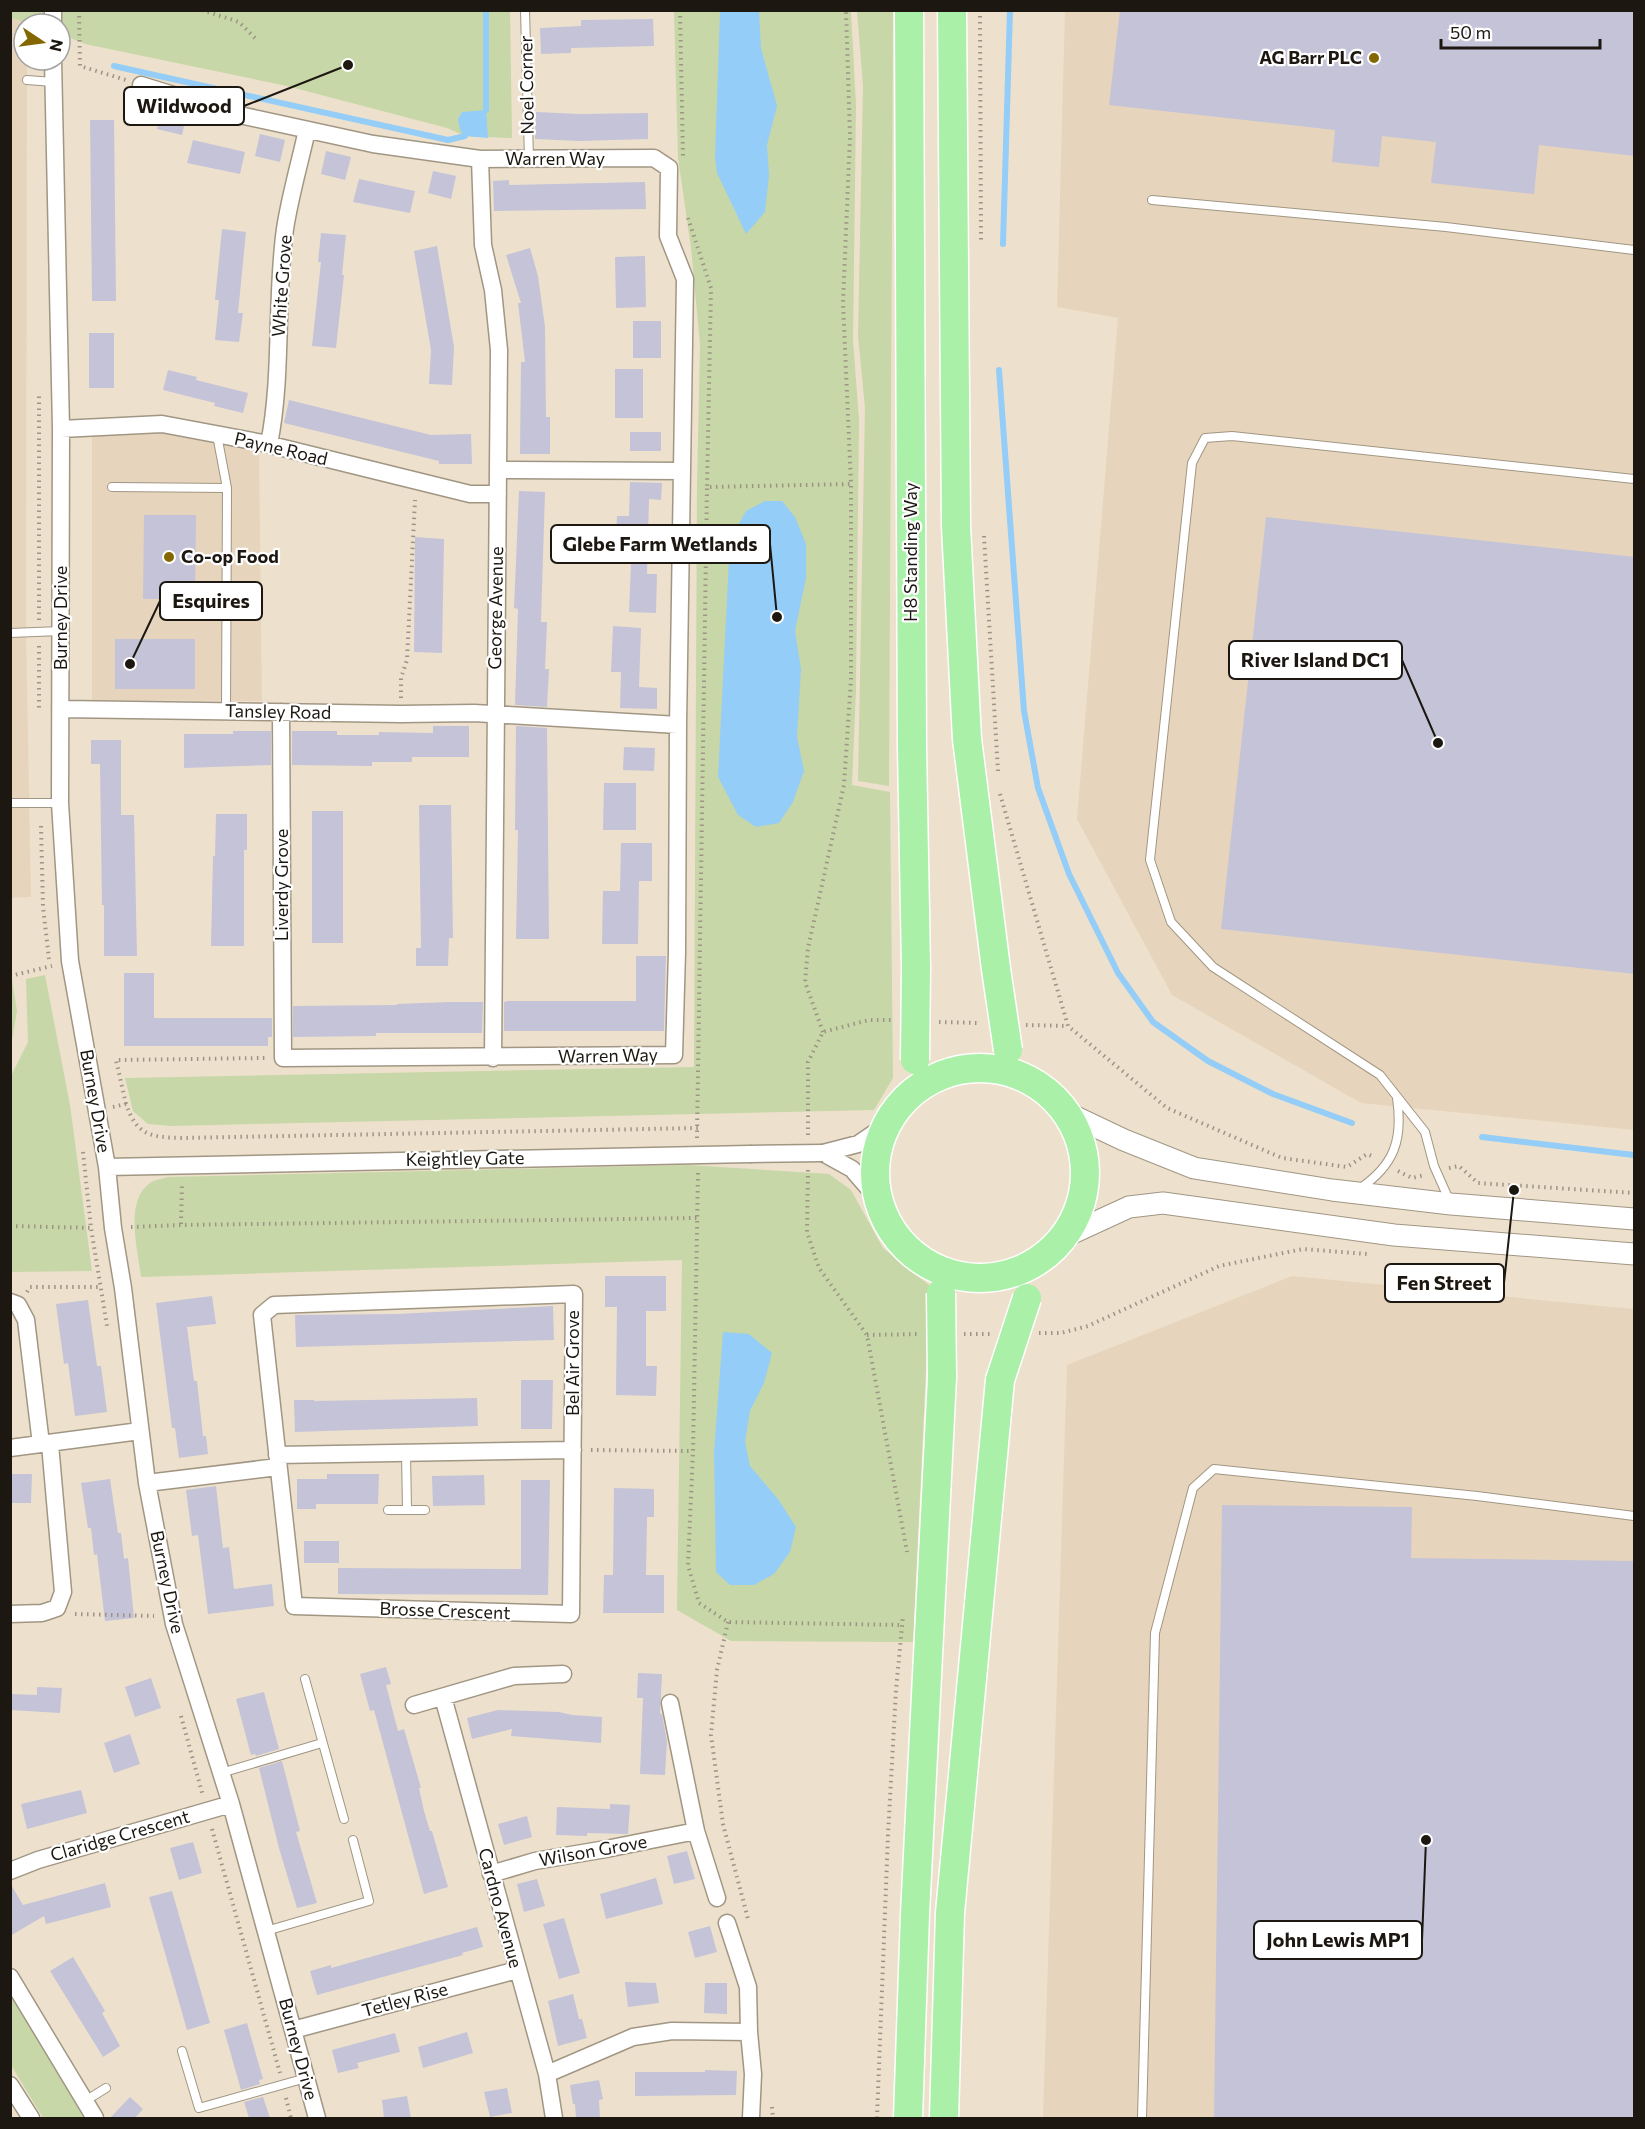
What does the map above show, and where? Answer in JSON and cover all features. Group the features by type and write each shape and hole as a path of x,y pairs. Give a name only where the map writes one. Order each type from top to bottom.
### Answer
{"highway":[{"name":"H8 Standing Way","path":"909,10 912,748 916,967 915,1060 910,1094"},
{"path":"939,1282 1008,1276 1041,1260 1065,1236 1080,1207 1086,1174 1081,1142 1067,1113 1043,1088 1011,1061 996,969 967,739 956,526 952,10"},
{"path":"908,2118 915,1914 942,1377 939,1282 890,1229 878,1199 874,1174 877,1149 886,1125 896,1108 910,1094 942,1075 1011,1061"},
{"path":"944,2118 950,1913 1000,1380 1041,1260"}],"street":[{"name":"Burney Drive","path":"53,72 61,429 60,803 70,961 107,1167 147,1483 172,1616 231,1804 317,2118"},
{"name":"Warren Way","path":"141,85 235,114 373,144 480,159 654,158 669,168 668,236 685,279 674,1055 283,1058"},
{"name":"White Grove","path":"269,444 274,419 278,317 285,229 307,130"},
{"name":"George Avenue","path":"480,159 483,245 493,290 500,350 494,715 493,1058"},
{"name":"Payne Road","path":"61,429 162,424 269,444 470,494 498,494"},
{"path":"499,470 682,471"},
{"name":"Tansley Road","path":"61,709 494,715"},
{"name":"Liverdy Grove","path":"281,712 283,1058"},
{"path":"494,715 678,725"},
{"path":"1067,1113 1124,1140 1194,1168 1451,1204 1635,1219"},
{"name":"Keightley Gate","path":"107,1167 824,1154 858,1144 886,1125"},
{"name":"Keightley Gate","path":"824,1154 852,1169 878,1199"},
{"path":"1065,1236 1129,1207 1163,1203 1394,1235 1635,1254"},
{"name":"Bel Air Grove","path":"278,1461 262,1316 274,1305 574,1294 573,1450"},
{"path":"10,1614 42,1613 57,1608 63,1592 46,1444 26,1320 14,1303"},
{"path":"10,1448 140,1431"},
{"path":"147,1483 278,1461 406,1453 573,1450"},
{"name":"Brosse Crescent","path":"278,1461 294,1606 571,1614 573,1450"},
{"path":"414,1705 514,1676 563,1674"},
{"name":"Cardno Avenue","path":"443,1697 547,2074 554,2118"},
{"path":"670,1702 696,1831 717,1898"},
{"name":"Claridge Crescent","path":"10,1871 38,1860 231,1804"},
{"name":"Wilson Grove","path":"490,1874 535,1861 696,1831"},
{"path":"727,1923 748,1987 753,2074 752,2118"},
{"name":"Tetley Rise","path":"293,2030 517,1970"},
{"path":"10,1977 95,2118"},
{"path":"547,2074 633,2037 672,2031 749,2032"},
{"path":"12,2091 31,2118"}],"lane":[{"name":"Noel Corner","path":"525,10 529,159"},
{"path":"27,80 53,82"},
{"path":"1152,200 1446,227 1635,250"},
{"path":"217,435 227,488 225,711"},
{"path":"1451,1204 1437,1173 1425,1132 1380,1075 1213,967 1171,922 1150,860 1192,463 1205,438 1232,436 1635,479"},
{"path":"112,487 227,488"},
{"path":"10,633 61,631"},
{"path":"10,803 60,803"},
{"path":"1353,1192 1366,1184 1391,1159 1398,1134 1397,1097"},
{"path":"406,1453 407,1509"},
{"path":"1142,2118 1155,1633 1193,1488 1214,1469 1477,1496 1635,1516"},
{"path":"388,1509 425,1510"},
{"path":"306,1679 344,1819"},
{"path":"221,1773 322,1743"},
{"path":"266,1931 369,1901 353,1840"},
{"path":"182,2050 199,2108 306,2078"},
{"path":"85,2101 106,2088"}],"path":[{"path":"79,10 80,66 141,85"},
{"path":"202,10 239,22 255,38"},
{"path":"680,10 684,166"},
{"path":"823,1032 805,981 808,948 844,785 852,679 851,484 843,303 850,136 846,10"},
{"path":"980,10 981,246"},
{"path":"686,212 711,288 698,1138"},
{"path":"401,714 401,678 407,660 416,481"},
{"path":"707,487 851,484"},
{"path":"983,528 998,777"},
{"path":"999,789 1068,1026 1167,1108 1282,1158 1347,1167 1367,1154 1412,1178 1459,1166 1478,1183 1635,1193"},
{"path":"10,976 70,961"},
{"path":"283,1058 116,1060 132,1121 144,1132 155,1137 698,1128"},
{"path":"114,1106 126,1104"},
{"path":"698,1168 693,1451 688,1565 699,1603 728,1622 902,1625"},
{"path":"181,1225 182,1182"},
{"path":"808,1214 807,1232 819,1268 867,1335 909,1561"},
{"path":"134,1227 698,1218"},
{"path":"10,1226 100,1228"},
{"path":"1038,1333 1060,1333 1088,1326 1219,1266 1303,1249 1374,1255"},
{"path":"14,1303 30,1287 100,1287"},
{"path":"867,1335 924,1334"},
{"path":"958,1334 992,1334"},
{"path":"573,1450 693,1451"},
{"path":"57,1608 76,1614 172,1616"},
{"path":"877,2118 888,1835 903,1614"},
{"path":"728,1622 717,1670 711,1735 723,1824 749,1923"},
{"path":"772,2107 773,2118"}],"shaded area":[{"path":"1065,11 1634,11 1634,1130 1361,1103 1172,995 1077,819 1118,318 1057,307"},
{"path":"11,18 12,72 27,72 26,633 31,897 11,898"},
{"path":"164,431 259,451 262,701 92,700 92,433"},
{"path":"1292,1276 1634,1309 1634,2118 1043,2118 1067,1365"}],"green space":[{"path":"11,10 510,11 512,138 465,136 447,128 287,86 85,44 72,39 72,12 12,12 11,18"},
{"path":"674,11 851,11 856,105 853,339 859,421 856,690 852,785 890,792 893,1078 874,1110 171,1126 148,1124 133,1111 125,1078 694,1067 697,486 700,345 691,248 678,158"},
{"path":"857,11 893,11 889,786 858,781 865,408 858,336 863,86"},
{"path":"11,974 17,1011 10,1046"},
{"path":"45,975 70,1105 92,1271 11,1272 11,1076 28,1042 26,979"},
{"path":"688,1165 829,1174 851,1190 883,1248 930,1286 913,1642 731,1641 677,1610 682,1260 141,1277 135,1227 137,1201 142,1191 150,1183 168,1177"},
{"path":"10,1983 91,2118 43,2118 11,2065"}],"water":[{"path":"720,11 759,11 761,48 777,106 767,145 769,175 765,212 746,234 717,173 715,157"},
{"path":"486,110 488,138 465,136 460,130 458,119 462,112"},
{"path":"765,501 782,501 795,517 806,544 806,578 795,631 801,669 797,737 804,771 793,802 779,823 756,827 738,815 718,777 730,540 746,511"},
{"path":"723,1332 749,1334 772,1353 764,1383 750,1411 745,1442 750,1466 778,1499 796,1527 790,1552 774,1574 754,1585 730,1585 716,1572 714,1452"}],"building":[{"name":"AG Barr PLC","path":"1120,10 1635,10 1635,156 1539,145 1534,194 1431,183 1436,142 1382,136 1379,167 1332,162 1335,130 1109,105"},
{"path":"653,19 654,46 571,48 571,53 541,54 540,28 581,26 581,20"},
{"path":"163,106 187,112 182,135 157,129"},
{"path":"536,112 648,113 648,139 580,141 535,139"},
{"path":"90,120 114,120 116,301 92,301"},
{"path":"260,134 285,140 280,162 255,156"},
{"path":"193,140 245,152 240,174 187,163"},
{"path":"326,151 351,157 345,180 321,174"},
{"path":"433,171 456,176 451,199 428,193"},
{"path":"359,179 415,191 410,213 353,202"},
{"path":"509,180 509,185 645,182 646,209 494,211 493,181"},
{"path":"222,229 246,232 238,313 243,313 239,342 215,340 219,300 215,300"},
{"path":"321,233 346,235 336,348 312,346 321,262 318,262"},
{"path":"437,246 454,347 452,385 429,384 431,350 414,251"},
{"path":"530,248 538,276 545,327 546,417 550,417 550,454 520,454 521,362 525,362 518,303 521,303 506,255"},
{"path":"645,256 646,307 616,308 615,257"},
{"path":"633,321 661,321 661,358 633,358"},
{"path":"89,333 114,333 114,388 89,388"},
{"path":"615,369 643,369 643,418 615,418"},
{"path":"168,370 197,377 196,380 248,393 243,413 214,406 215,403 163,390"},
{"path":"289,400 431,435 471,434 472,464 439,464 439,461 284,423"},
{"path":"630,432 661,432 661,451 630,451"},
{"path":"630,482 662,483 661,500 649,499 647,574 657,574 656,613 629,612 631,563 615,563 617,516 629,516"},
{"path":"519,491 545,492 541,622 547,622 545,669 549,669 547,707 515,705 518,609 514,608"},
{"name":"Co-op Food","path":"144,515 196,515 195,599 143,599"},
{"path":"1266,517 1635,557 1635,974 1221,929"},
{"path":"415,537 444,539 442,653 414,652"},
{"path":"613,626 641,628 639,687 657,688 657,709 620,708 621,672 611,672"},
{"path":"115,639 195,639 195,689 115,689"},
{"path":"433,726 469,726 469,757 412,757 412,762 372,762 372,766 292,765 292,731 337,731 337,735 379,735 379,732 433,733"},
{"path":"516,726 547,728 549,939 516,939 518,830 515,830"},
{"path":"233,731 271,731 271,765 184,768 184,734 233,734"},
{"path":"91,740 121,740 121,815 134,815 137,956 104,956 100,764 91,764"},
{"path":"624,747 655,748 654,771 623,770"},
{"path":"604,783 636,783 636,830 603,830"},
{"path":"419,805 451,805 453,938 449,938 448,966 416,966 416,948 421,948"},
{"path":"312,811 343,811 343,943 312,943"},
{"path":"216,814 247,814 247,850 244,850 244,946 211,946"},
{"path":"621,843 652,843 652,881 639,881 638,944 602,944 603,891 620,891"},
{"path":"636,956 666,956 664,1031 504,1031 504,1002 508,1001 636,1001"},
{"path":"124,973 154,973 154,1018 272,1018 272,1037 268,1037 268,1046 124,1046"},
{"path":"483,1002 482,1033 376,1033 376,1036 293,1037 293,1006"},
{"path":"605,1276 666,1276 666,1311 646,1311 646,1366 657,1366 656,1396 616,1395 617,1307 605,1307"},
{"path":"212,1296 216,1324 187,1327 194,1381 197,1381 203,1436 206,1436 208,1454 179,1458 175,1428 172,1428 156,1303"},
{"path":"88,1300 97,1366 101,1366 107,1412 75,1416 68,1363 64,1364 56,1304"},
{"path":"553,1306 554,1340 296,1347 295,1315 397,1314"},
{"path":"521,1380 553,1380 552,1429 521,1429"},
{"path":"477,1398 478,1426 295,1432 294,1400"},
{"path":"10,1474 32,1474 31,1503 10,1503"},
{"path":"327,1474 379,1474 378,1504 316,1504 316,1509 297,1509 297,1479 327,1479"},
{"path":"484,1475 485,1505 433,1506 432,1476"},
{"path":"110,1479 118,1533 121,1533 124,1559 128,1558 134,1618 105,1621 97,1554 94,1555 91,1528 88,1528 81,1483"},
{"path":"521,1480 550,1480 548,1595 338,1594 338,1568 521,1569"},
{"path":"216,1486 223,1548 229,1547 234,1589 272,1584 274,1606 208,1614 198,1535 192,1536 186,1490"},
{"path":"614,1488 654,1489 654,1517 647,1517 646,1575 664,1575 664,1613 603,1613 604,1575 613,1575"},
{"path":"1222,1505 1412,1507 1411,1558 1635,1561 1635,2118 1214,2118"},
{"path":"304,1541 339,1541 339,1563 304,1563"},
{"path":"386,1667 391,1684 386,1685 398,1731 404,1729 421,1788 419,1788 424,1811 448,1887 424,1894 374,1710 370,1711 360,1674"},
{"path":"638,1673 662,1674 660,1714 662,1714 667,1741 665,1775 640,1774 643,1698 637,1698"},
{"path":"151,1678 161,1708 135,1717 125,1687"},
{"path":"37,1687 62,1688 60,1713 10,1710 10,1694 37,1695"},
{"path":"264,1692 279,1749 256,1756 251,1755 236,1699"},
{"path":"498,1710 559,1712 602,1717 601,1743 511,1736 512,1729 472,1739 467,1718"},
{"path":"130,1734 140,1764 114,1773 104,1743"},
{"path":"282,1761 300,1831 296,1832 317,1903 297,1908 259,1768"},
{"path":"81,1790 87,1813 27,1829 21,1804"},
{"path":"610,1804 630,1805 628,1834 556,1835 557,1807 610,1809"},
{"path":"527,1816 532,1837 504,1845 498,1824"},
{"path":"193,1842 202,1873 179,1880 170,1848"},
{"path":"687,1851 695,1879 674,1884 667,1856"},
{"path":"656,1878 663,1904 606,1919 600,1894"},
{"path":"537,1879 545,1906 524,1912 517,1884"},
{"path":"10,1883 23,1905 105,1883 111,1907 46,1924 44,1916 10,1936"},
{"path":"172,1891 210,2023 187,2030 149,1897"},
{"path":"564,1918 580,1973 559,1979 543,1924"},
{"path":"710,1926 717,1952 695,1958 688,1932"},
{"path":"477,1927 483,1947 462,1953 463,1955 317,1995 310,1971 331,1965 331,1968"},
{"path":"73,1957 105,2011 102,2013 120,2046 103,2057 50,1971"},
{"path":"625,1982 656,1983 659,2003 628,2007"},
{"path":"705,1983 727,1983 727,2014 704,2013"},
{"path":"573,1994 579,2019 582,2019 587,2038 558,2046 548,2001"},
{"path":"247,2023 263,2079 259,2080 260,2084 241,2090 224,2030"},
{"path":"467,2032 473,2053 423,2068 418,2047"},
{"path":"395,2033 400,2052 357,2063 359,2068 338,2073 332,2050"},
{"path":"705,2070 737,2071 736,2095 635,2096 635,2072 705,2072"},
{"path":"599,2080 603,2099 599,2100 600,2118 576,2118 570,2085"},
{"path":"507,2088 512,2113 490,2117 484,2092"},
{"path":"407,2096 411,2118 384,2118 382,2100"},
{"path":"130,2097 143,2109 135,2118 110,2118"},
{"path":"263,2097 270,2118 249,2118 244,2102"}],"waterway":[{"path":"486,10 486,110"},
{"path":"1003,244 1010,10"},
{"path":"114,66 448,140 465,136"},
{"path":"999,370 1024,711 1038,788 1069,874 1118,973 1153,1022 1208,1061 1273,1094 1352,1123"},
{"path":"1482,1137 1634,1155"}],"place":[{"name":"AG Barr PLC","path":"1374,58"},
{"name":"Wildwood","path":"348,65"},
{"name":"Co-op Food","path":"169,557"},
{"name":"Glebe Farm Wetlands","path":"777,617"},
{"name":"Esquires","path":"130,664"},
{"name":"River Island DC1","path":"1438,743"},
{"name":"Fen Street","path":"1514,1190"},
{"name":"John Lewis MP1","path":"1426,1840"}]}
